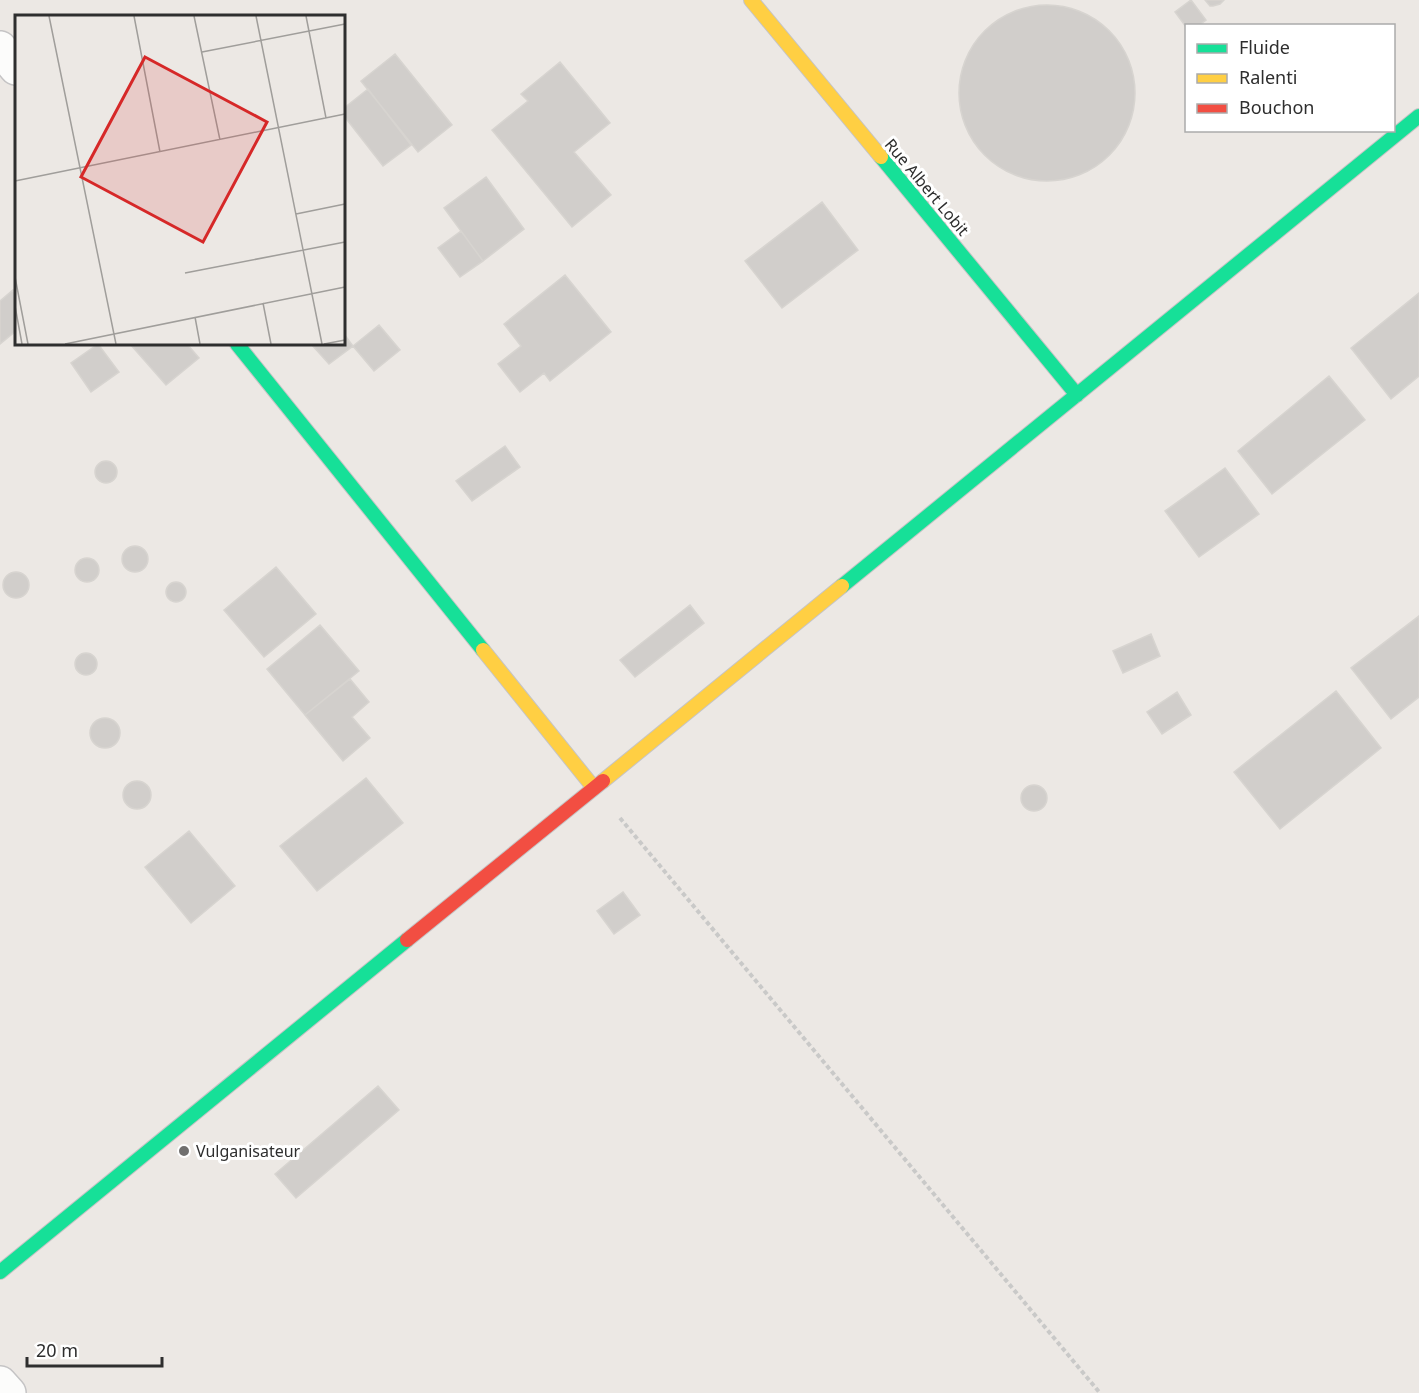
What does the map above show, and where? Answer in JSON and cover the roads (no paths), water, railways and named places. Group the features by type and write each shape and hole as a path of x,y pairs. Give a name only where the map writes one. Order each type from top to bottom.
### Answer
{"street":[{"name":"Rue Albert Lobit","path":"751,0 1077,395"},
{"path":"0,48 15,68"},
{"path":"0,1272 1419,116"},
{"path":"238,345 594,788"},
{"path":"0,1383 9,1393"}],"place":[{"name":"Vulganisateur","path":"184,1151"}]}
